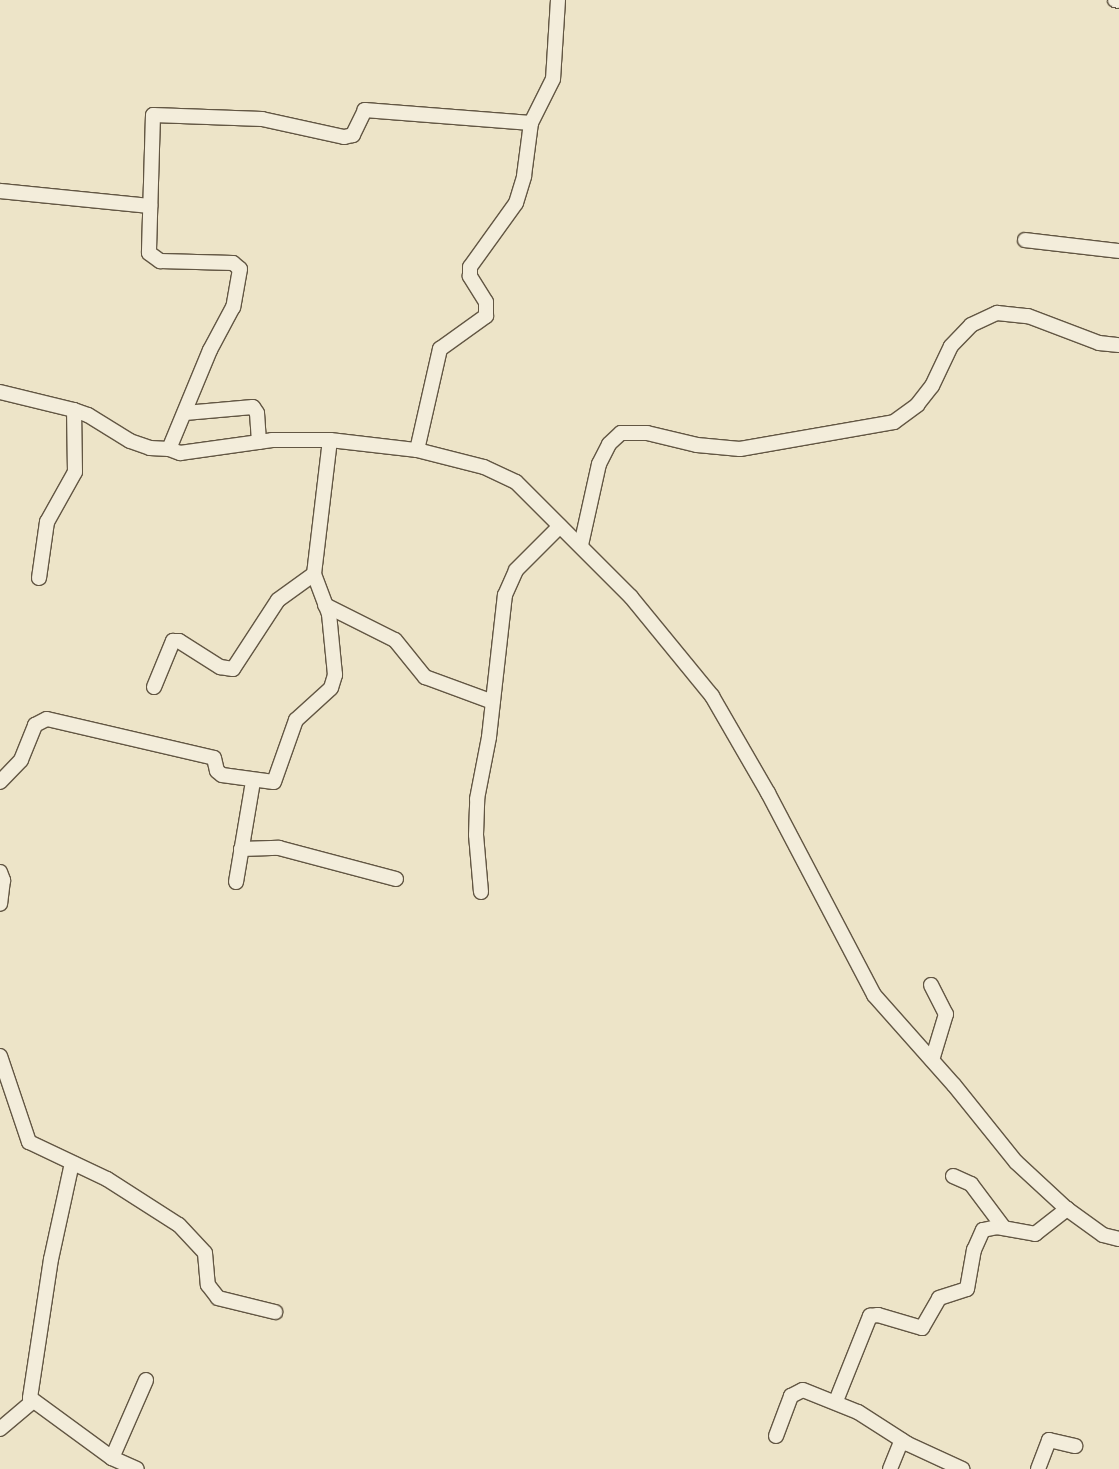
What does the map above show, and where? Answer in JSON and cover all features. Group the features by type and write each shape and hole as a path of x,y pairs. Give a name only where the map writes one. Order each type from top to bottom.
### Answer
{"street":[{"path":"417,450 440,349 486,316 486,302 470,276 470,267 516,203 524,176 530,123 553,79 558,0"},
{"path":"169,449 174,433 185,412 210,350 233,307 240,269 234,263 152,258 149,253 153,115 262,119 344,138 353,134 365,110 530,123"},
{"path":"0,192 150,206"},
{"path":"1025,240 1119,250"},
{"path":"581,545 599,464 609,444 622,433 647,433 697,445 740,449 894,422 918,405 932,386 951,346 971,325 997,313 1028,316 1099,343 1119,345"},
{"path":"0,392 88,415 130,441 150,448 169,449 180,453 206,451 259,442 330,440 417,450 501,474 532,496 631,597 712,696 768,793 874,995 932,1060 1016,1162 1067,1209 1103,1235 1119,1240"},
{"path":"185,412 253,407 257,413 259,442"},
{"path":"40,578 47,522 75,472 74,410"},
{"path":"0,782 21,760 35,725 47,719 214,758 217,771 222,775 274,782 296,720 334,682 333,640 326,605 314,574 330,440"},
{"path":"481,892 476,835 477,799 486,758 509,583 516,570 560,526"},
{"path":"154,687 172,640 179,641 220,667 233,670 278,600 314,574"},
{"path":"326,605 395,640 425,677 493,702"},
{"path":"236,882 253,780"},
{"path":"241,849 279,848 396,879"},
{"path":"0,872 3,880 0,904"},
{"path":"931,984 946,1014 932,1060"},
{"path":"0,1056 29,1142 146,1201 194,1237 205,1253 208,1285 218,1298 275,1312"},
{"path":"72,1163 51,1259 30,1392 32,1402 112,1458 137,1469"},
{"path":"953,1176 971,1184 1004,1228"},
{"path":"836,1401 870,1316 878,1315 922,1328 939,1298 967,1289 974,1250 983,1230 1004,1228 1035,1234 1067,1209"},
{"path":"112,1458 146,1380"},
{"path":"776,1436 796,1391 803,1390 836,1401 902,1440 962,1469"},
{"path":"0,1429 32,1402"},
{"path":"890,1469 902,1440"},
{"path":"1038,1469 1049,1440 1075,1446"}]}
